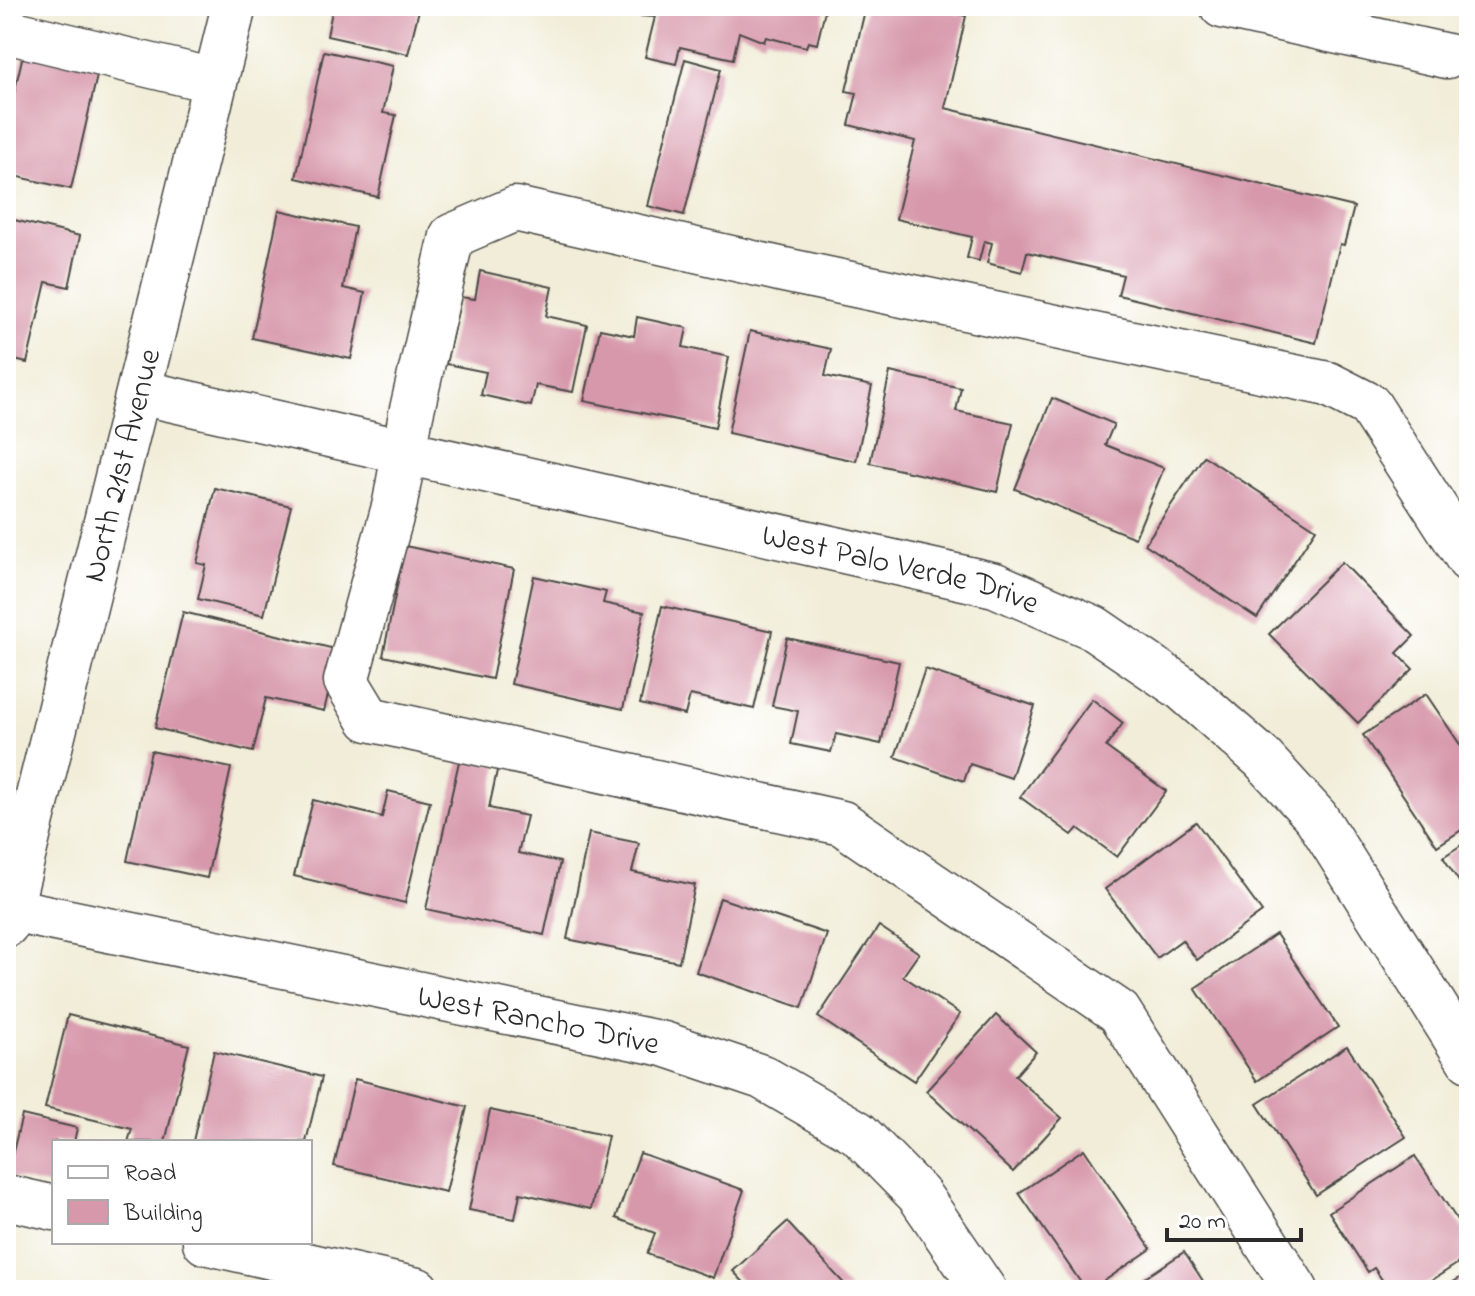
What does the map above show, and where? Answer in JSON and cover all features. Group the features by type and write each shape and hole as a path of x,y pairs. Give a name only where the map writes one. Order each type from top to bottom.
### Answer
{"street":[{"name":"North 21st Avenue","path":"7,915 234,6"},
{"path":"1222,6 1357,21 1447,56"},
{"path":"6,31 215,81"},
{"path":"1296,1290 1119,1012 842,823 369,719 346,681 395,503 452,236 515,209 784,270 1328,384 1369,405 1469,560"},
{"name":"West Palo Verde Drive","path":"139,392 995,585 1094,628 1182,688 1262,758 1316,817 1469,1060"},
{"name":"West Rancho Drive","path":"7,915 664,1044 762,1077 858,1133 919,1195 984,1290"},
{"path":"6,1197 52,1208"},
{"path":"214,1244 417,1290"}],"building":[{"path":"333,6 420,6 408,54 327,36"},
{"path":"588,6 826,6 817,44 808,42 806,47 766,37 764,42 739,32 733,59 680,47 676,64 645,57 655,17 609,14"},
{"path":"866,6 951,6 950,12 966,16 945,108 1354,207 1344,245 1340,244 1316,343 1118,295 1123,275 1027,252 1022,272 987,263 992,243 984,241 979,261 967,258 972,237 896,219 915,141 849,125 857,93 846,91"},
{"path":"24,50 99,67 71,189 6,174 6,129"},
{"path":"324,51 393,66 383,113 396,115 378,197 296,178"},
{"path":"685,59 721,69 684,215 648,206"},
{"path":"279,210 355,227 343,288 365,293 351,359 252,338"},
{"path":"6,218 80,236 69,287 46,282 27,363 6,358"},
{"path":"480,271 552,287 546,316 587,325 573,392 536,385 531,406 481,395 486,372 446,364 461,297 475,299"},
{"path":"637,317 687,328 683,347 729,357 715,428 584,401 600,329 634,336"},
{"path":"750,331 831,349 825,376 872,386 856,461 728,433"},
{"path":"890,372 961,388 956,411 1013,423 997,492 870,463"},
{"path":"6,384 15,386 7,421 6,421"},
{"path":"1052,398 1114,424 1105,445 1164,468 1135,538 1015,489"},
{"path":"1204,456 1316,529 1257,618 1145,544"},
{"path":"215,488 291,506 264,615 198,599 206,565 197,563"},
{"path":"405,546 514,569 492,679 383,656"},
{"path":"1342,562 1414,636 1397,653 1413,669 1358,723 1269,634"},
{"path":"534,576 606,592 603,603 644,612 623,709 511,684"},
{"path":"662,606 772,631 754,709 690,695 685,715 640,704"},
{"path":"183,612 339,650 324,711 266,698 253,752 155,728"},
{"path":"787,638 899,662 881,744 836,734 831,752 791,744 798,711 772,706"},
{"path":"925,669 1035,706 1011,778 970,764 964,781 895,757"},
{"path":"1426,694 1461,746 1469,740 1469,825 1437,846 1363,735"},
{"path":"1092,699 1123,723 1106,747 1166,791 1117,857 1078,828 1072,835 1020,797"},
{"path":"151,751 231,768 207,878 127,861"},
{"path":"460,757 498,766 489,808 527,816 518,853 560,862 544,935 426,909"},
{"path":"388,791 430,801 405,903 294,876 313,800 382,817"},
{"path":"1196,822 1262,912 1197,960 1182,940 1157,958 1105,889"},
{"path":"589,833 639,843 632,872 695,885 679,962 567,939"},
{"path":"1469,840 1469,897 1443,857"},
{"path":"720,898 827,934 802,1008 696,972"},
{"path":"879,926 919,953 903,976 960,1014 914,1081 818,1017"},
{"path":"1276,934 1338,1027 1257,1081 1195,988"},
{"path":"68,1015 189,1045 165,1140 129,1140 132,1129 45,1108"},
{"path":"996,1015 1036,1052 1015,1076 1062,1118 1013,1172 926,1091"},
{"path":"1347,1046 1406,1137 1316,1195 1257,1104"},
{"path":"214,1051 322,1077 306,1140 193,1140"},
{"path":"355,1079 467,1107 446,1192 334,1166"},
{"path":"490,1110 608,1136 591,1209 520,1193 515,1219 469,1210"},
{"path":"22,1115 77,1128 74,1140 52,1140 52,1187 7,1176"},
{"path":"1084,1149 1151,1249 1091,1290 1086,1290 1019,1193"},
{"path":"640,1153 744,1190 713,1278 647,1254 655,1233 616,1218"},
{"path":"1415,1156 1469,1238 1469,1256 1417,1290 1389,1290 1374,1268 1368,1272 1329,1212"},
{"path":"787,1222 850,1290 751,1290 733,1271"},
{"path":"1184,1252 1209,1290 1127,1290"},
{"path":"1469,1272 1469,1290 1441,1290"}]}
